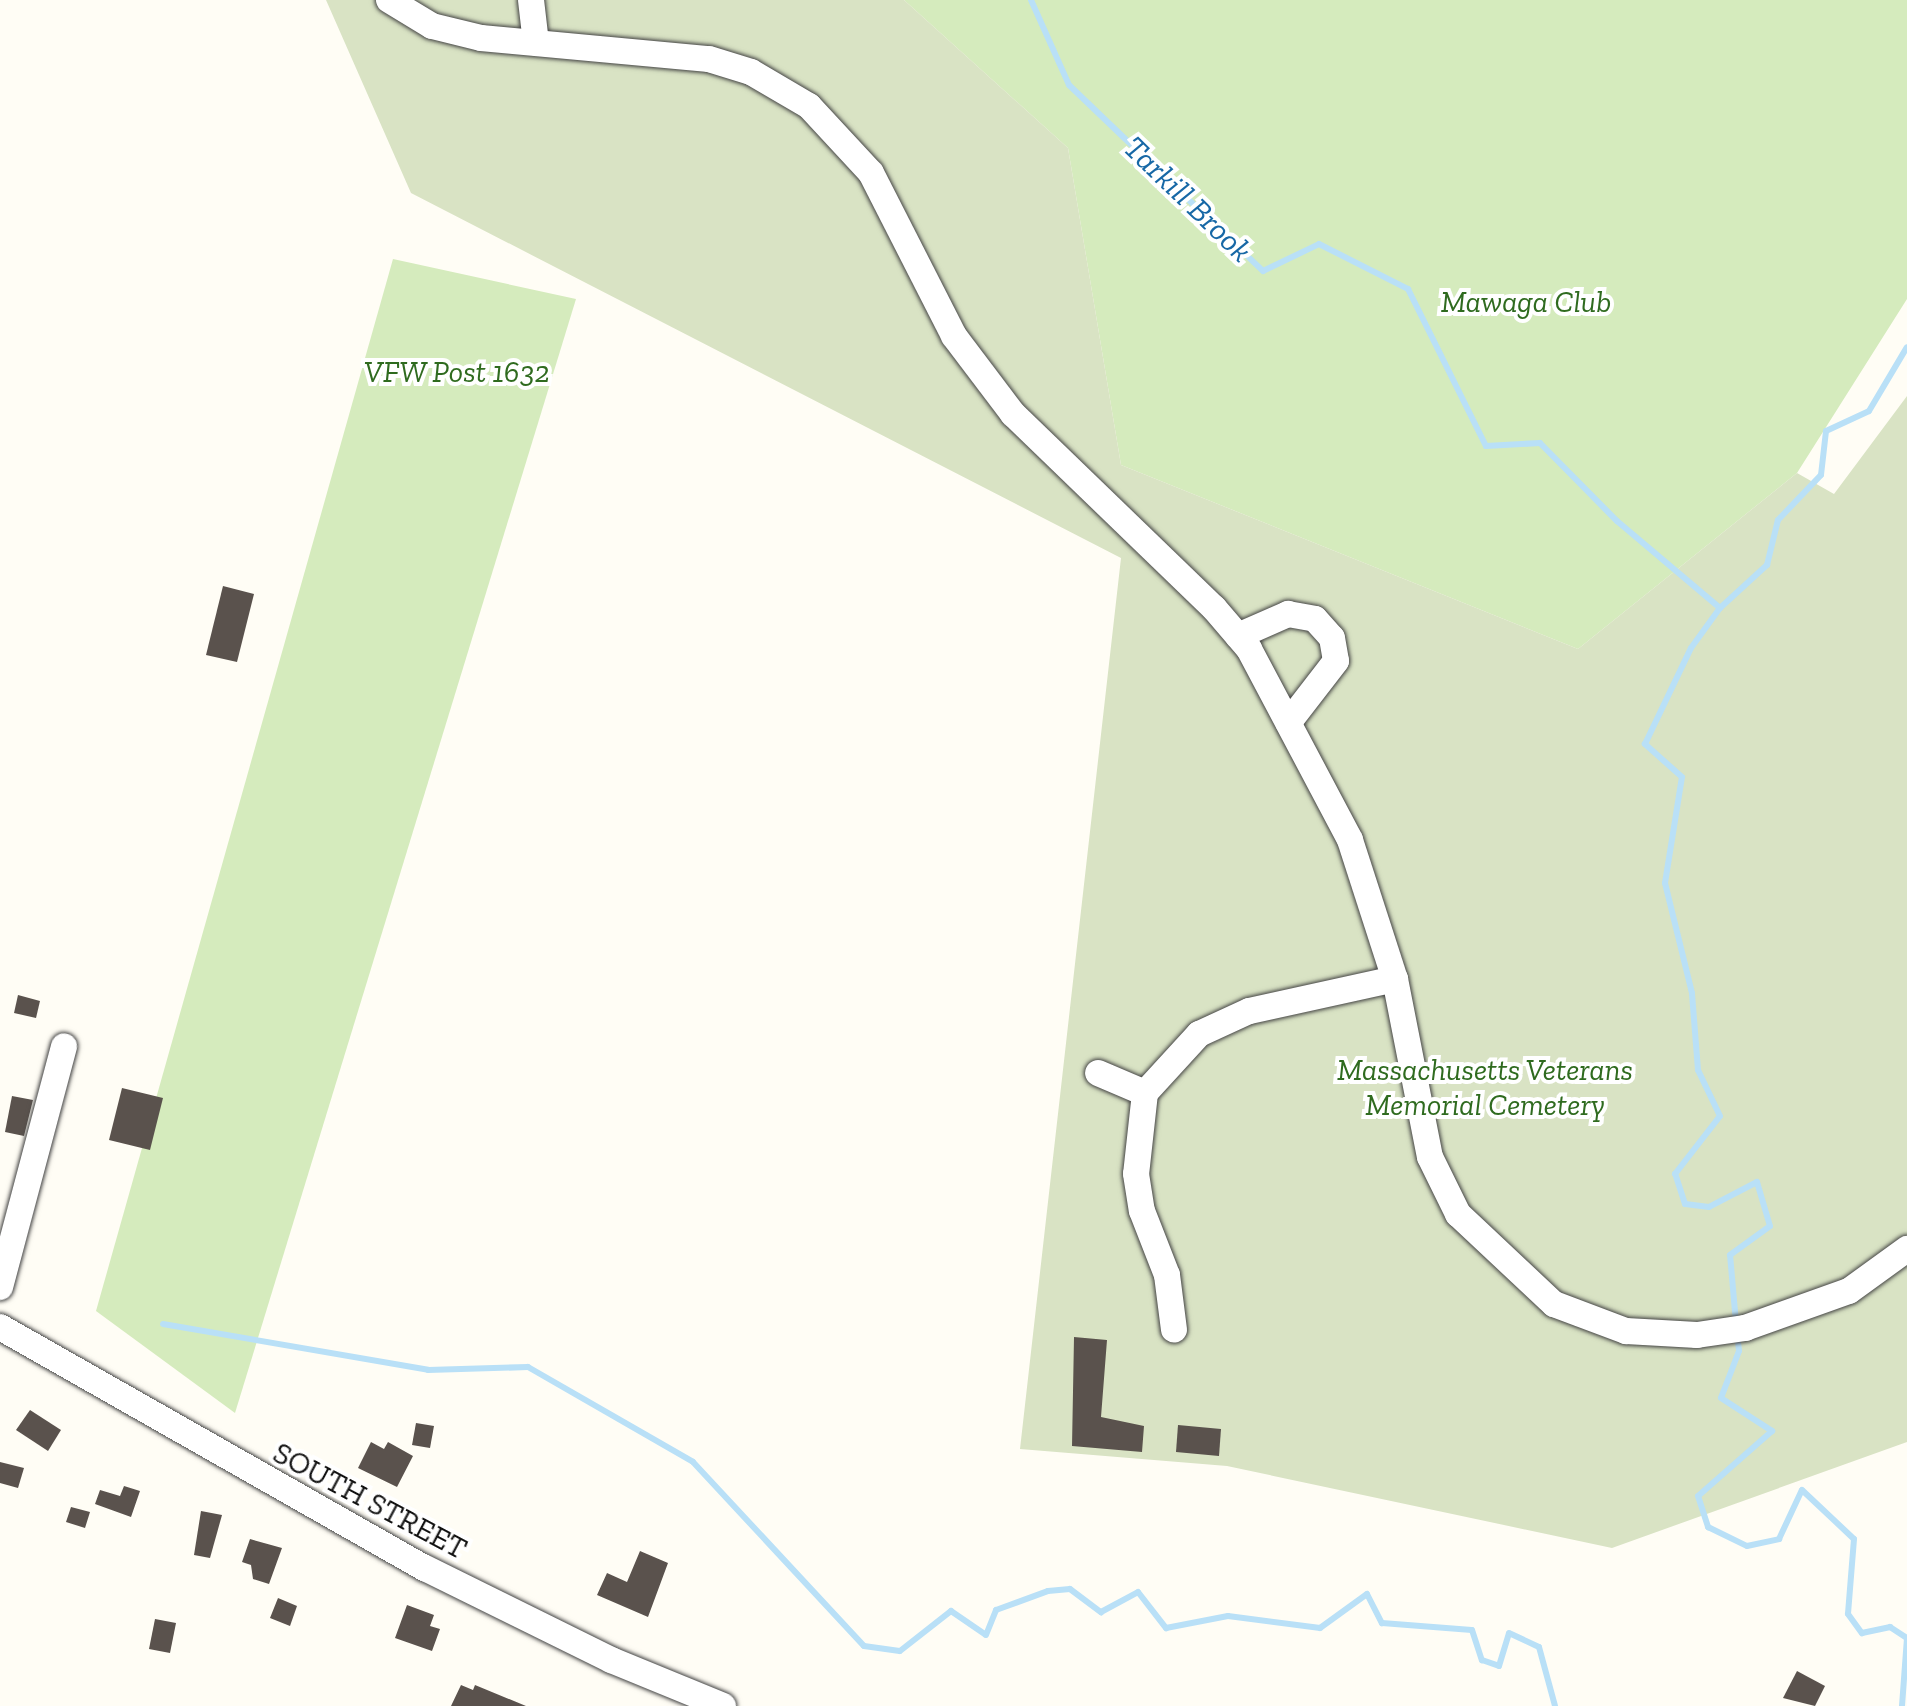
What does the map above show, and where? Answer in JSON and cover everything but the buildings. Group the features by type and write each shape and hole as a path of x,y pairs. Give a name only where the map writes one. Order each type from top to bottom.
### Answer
{"street":[{"path":"389,0 432,26 536,43 709,59 751,72 809,106 871,173 954,336 1013,414 1238,636 1350,840 1395,979 1430,1157 1458,1214 1554,1304 1626,1331 1736,1330 1849,1291 1907,1249"},
{"path":"531,0 536,43"},
{"path":"1238,636 1288,614 1315,619 1332,638 1336,661 1288,723"},
{"path":"1174,1330 1167,1275 1142,1211 1136,1174 1145,1093 1199,1034 1249,1011 1395,979"},
{"path":"0,1287 64,1046"},
{"path":"1098,1073 1145,1093"},
{"name":"SOUTH STREET","path":"0,1327 425,1568 611,1660 723,1706"}],"green space":[{"name":"Massachusetts Veterans Memorial Cemetery","path":"326,0 904,0 1068,148 1121,465 1578,649 1797,473 1834,494 1907,396 1907,1442 1612,1548 1227,1466 1020,1449 1121,558 411,193"},
{"name":"Mawaga Club","path":"904,0 1907,0 1907,299 1797,473 1578,649 1121,465 1068,148"},
{"name":"VFW Post 1632","path":"393,259 576,299 235,1413 96,1311"}],"waterway":[{"name":"Tarkill Brook","path":"1031,0 1069,85 1263,271 1319,244 1408,289 1486,446 1540,443 1617,521 1720,608"},
{"path":"1736,1323 1730,1255 1770,1226 1757,1182 1709,1207 1685,1204 1675,1174 1720,1116 1698,1070 1692,993 1665,883 1682,777 1645,744 1691,648 1720,608 1767,565 1778,520 1821,475 1826,431 1869,411 1907,347"},
{"path":"163,1324 428,1370 528,1367 693,1462 864,1646 900,1651 951,1611 986,1635 996,1610 1048,1591 1070,1589 1101,1612 1138,1592 1166,1628 1228,1616 1320,1628 1367,1594 1382,1623 1472,1630 1482,1660 1499,1666 1509,1633 1539,1647 1555,1706"},
{"path":"1737,1334 1739,1351 1721,1398 1772,1431 1698,1496 1708,1527 1747,1546 1779,1539 1802,1490 1854,1539 1848,1614 1862,1633 1890,1627 1907,1638"},
{"path":"1902,1706 1907,1638"}]}
